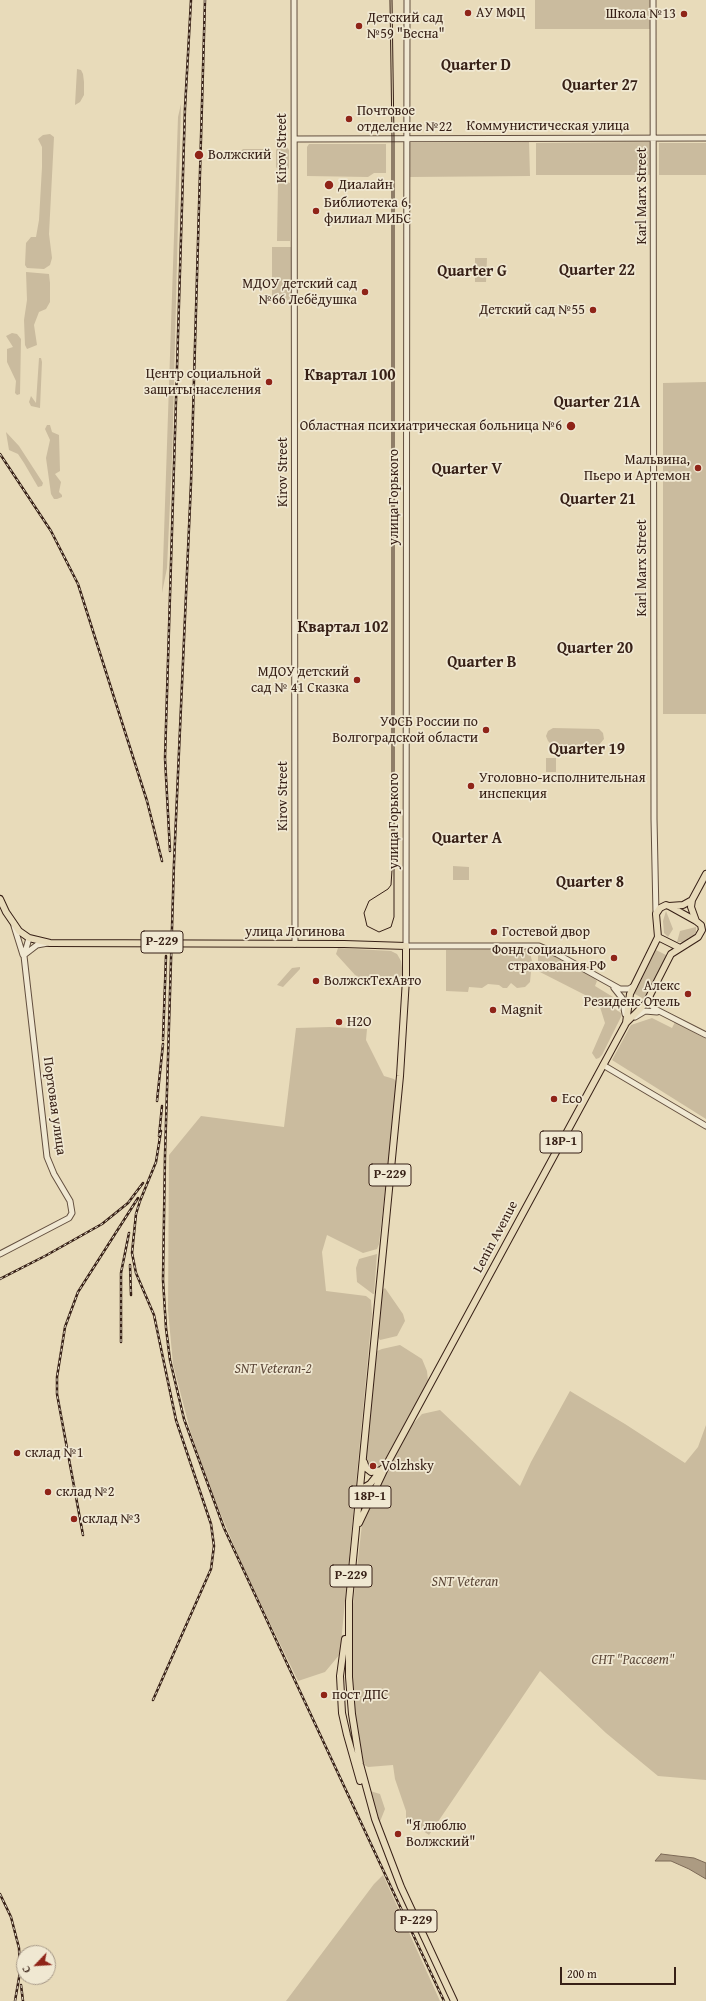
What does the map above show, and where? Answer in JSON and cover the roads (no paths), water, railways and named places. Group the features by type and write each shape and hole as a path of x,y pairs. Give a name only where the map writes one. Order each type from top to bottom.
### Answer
{"main road":[{"path":"701,925 691,907 692,900 706,874"},
{"name":"улица Логинова","path":"0,899 19,931 29,938 50,943 406,946"},
{"path":"680,948 658,937 656,914 660,908 684,905 692,900"},
{"path":"669,906 701,925"},
{"name":"Lenin Avenue","path":"355,1534 366,1505 388,1462 626,1023 646,1003 671,954 698,937 702,930 701,925"},
{"name":"Lenin Avenue","path":"626,1023 630,994 658,937"},
{"name":"Р-229","path":"406,946 406,992 400,1076 363,1459 363,1488 355,1534 348,1618 340,1676 341,1701 342,1713 353,1759 395,1875 454,2001"},
{"path":"363,1459 369,1471 374,1472 382,1470"},
{"name":"Lenin Avenue","path":"363,1488 382,1470 388,1462"},
{"path":"363,1488 367,1494 376,1486"},
{"name":"Р-229","path":"348,1618 348,1665 352,1712 363,1776 371,1809"},
{"path":"341,1701 347,1705 351,1700"},
{"path":"342,1713 346,1708 352,1712"}],"street":[{"name":"Kirov Street","path":"294,0 295,944"},
{"name":"улица Горького","path":"406,946 407,0"},
{"name":"Karl Marx Street","path":"653,0 654,819 656,914"},
{"name":"Коммунистическая улица","path":"295,139 706,138"},
{"path":"655,895 669,906"},
{"path":"13,923 24,956 37,945 50,943"},
{"name":"Портовая улица","path":"0,1254 68,1218 72,1213 70,1201 54,1174 47,1157 24,956 29,938"},
{"name":"улица Логинова","path":"406,946 539,946 557,954 603,980"},
{"path":"603,980 620,989 628,989 634,986"},
{"path":"603,980 615,988 621,996 625,1007 626,1023"},
{"path":"650,994 649,1000 655,1008 706,1035"},
{"path":"626,1023 637,1015 654,1010 671,1016"},
{"path":"603,1066 706,1126"}],"tram line":[{"path":"390,0 392,138 392,870 391,885 388,889 369,901 364,913 367,926 379,932 391,927 394,917 394,138 392,0"}],"railway":[{"path":"170,851 165,758 185,108 191,0"},
{"path":"205,0 191,483 174,863 165,1155 163,1280 166,1328 170,1360 184,1419 224,1528 444,2001"},
{"path":"0,454 51,531 78,584 147,801 162,861"},
{"path":"163,1040 166,956"},
{"path":"157,1101 163,1044"},
{"path":"159,1136 162,1106"},
{"path":"153,1700 211,1569 214,1546 211,1524 176,1420 154,1315 136,1273 132,1253 136,1214 156,1162 161,1131"},
{"path":"0,1279 102,1224 128,1203 143,1183"},
{"path":"83,1535 57,1394 57,1377 65,1327 78,1292 138,1198"},
{"path":"121,1342 121,1273 129,1233"},
{"path":"130,1265 131,1295"},
{"path":"0,1894 11,1917 19,1948 20,1972 15,2001"},
{"path":"21,1985 23,2001"}],"place":[{"name":"АУ МФЦ","path":"468,13"},
{"name":"Школа №13","path":"684,14"},
{"name":"Детский сад №59 \"Весна\"","path":"359,26"},
{"name":"Почтовое отделение №22","path":"349,119"},
{"name":"Волжский","path":"199,155"},
{"name":"Диалайн","path":"329,185"},
{"name":"Библиотека 6, филиал МИБС","path":"316,211"},
{"name":"МДОУ детский сад №66 Лебёдушка","path":"365,292"},
{"name":"Детский сад №55","path":"593,310"},
{"name":"Центр социальной защиты населения","path":"269,382"},
{"name":"Областная психиатрическая больница №6","path":"571,426"},
{"name":"Мальвина, Пьеро и Артемон","path":"698,468"},
{"name":"МДОУ детский сад № 41 Сказка","path":"357,680"},
{"name":"УФСБ России по Волгоградской области","path":"486,730"},
{"name":"Уголовно-исполнительная инспекция","path":"471,786"},
{"name":"Гостевой двор","path":"494,932"},
{"name":"Фонд социального страхования РФ","path":"614,958"},
{"name":"ВолжскТехАвто","path":"316,981"},
{"name":"Алекс Резиденс Отель","path":"688,994"},
{"name":"Magnit","path":"493,1010"},
{"name":"H2O","path":"339,1022"},
{"name":"Eco","path":"554,1099"},
{"name":"склад №1","path":"17,1453"},
{"name":"Volzhsky","path":"373,1466"},
{"name":"склад №2","path":"48,1492"},
{"name":"склад №3","path":"74,1519"},
{"name":"пост ДПС","path":"324,1695"},
{"name":"\"Я люблю Волжский\"","path":"398,1834"}],"district":[{"name":"Quarter D","path":"476,66"},
{"name":"Quarter 27","path":"600,86"},
{"name":"Quarter 22","path":"597,271"},
{"name":"Quarter G","path":"472,272"},
{"name":"Квартал 100","path":"350,376"},
{"name":"Quarter 21A","path":"597,403"},
{"name":"Quarter V","path":"467,470"},
{"name":"Quarter 21","path":"598,500"},
{"name":"Квартал 102","path":"343,628"},
{"name":"Quarter 20","path":"595,649"},
{"name":"Quarter B","path":"482,663"},
{"name":"Quarter 19","path":"587,750"},
{"name":"Quarter A","path":"467,839"},
{"name":"Quarter 8","path":"590,883"}],"park label":[{"name":"SNT Veteran-2","path":"273,1369"},
{"name":"SNT Veteran","path":"465,1582"},
{"name":"СНТ \"Рассвет\"","path":"633,1660"}]}
